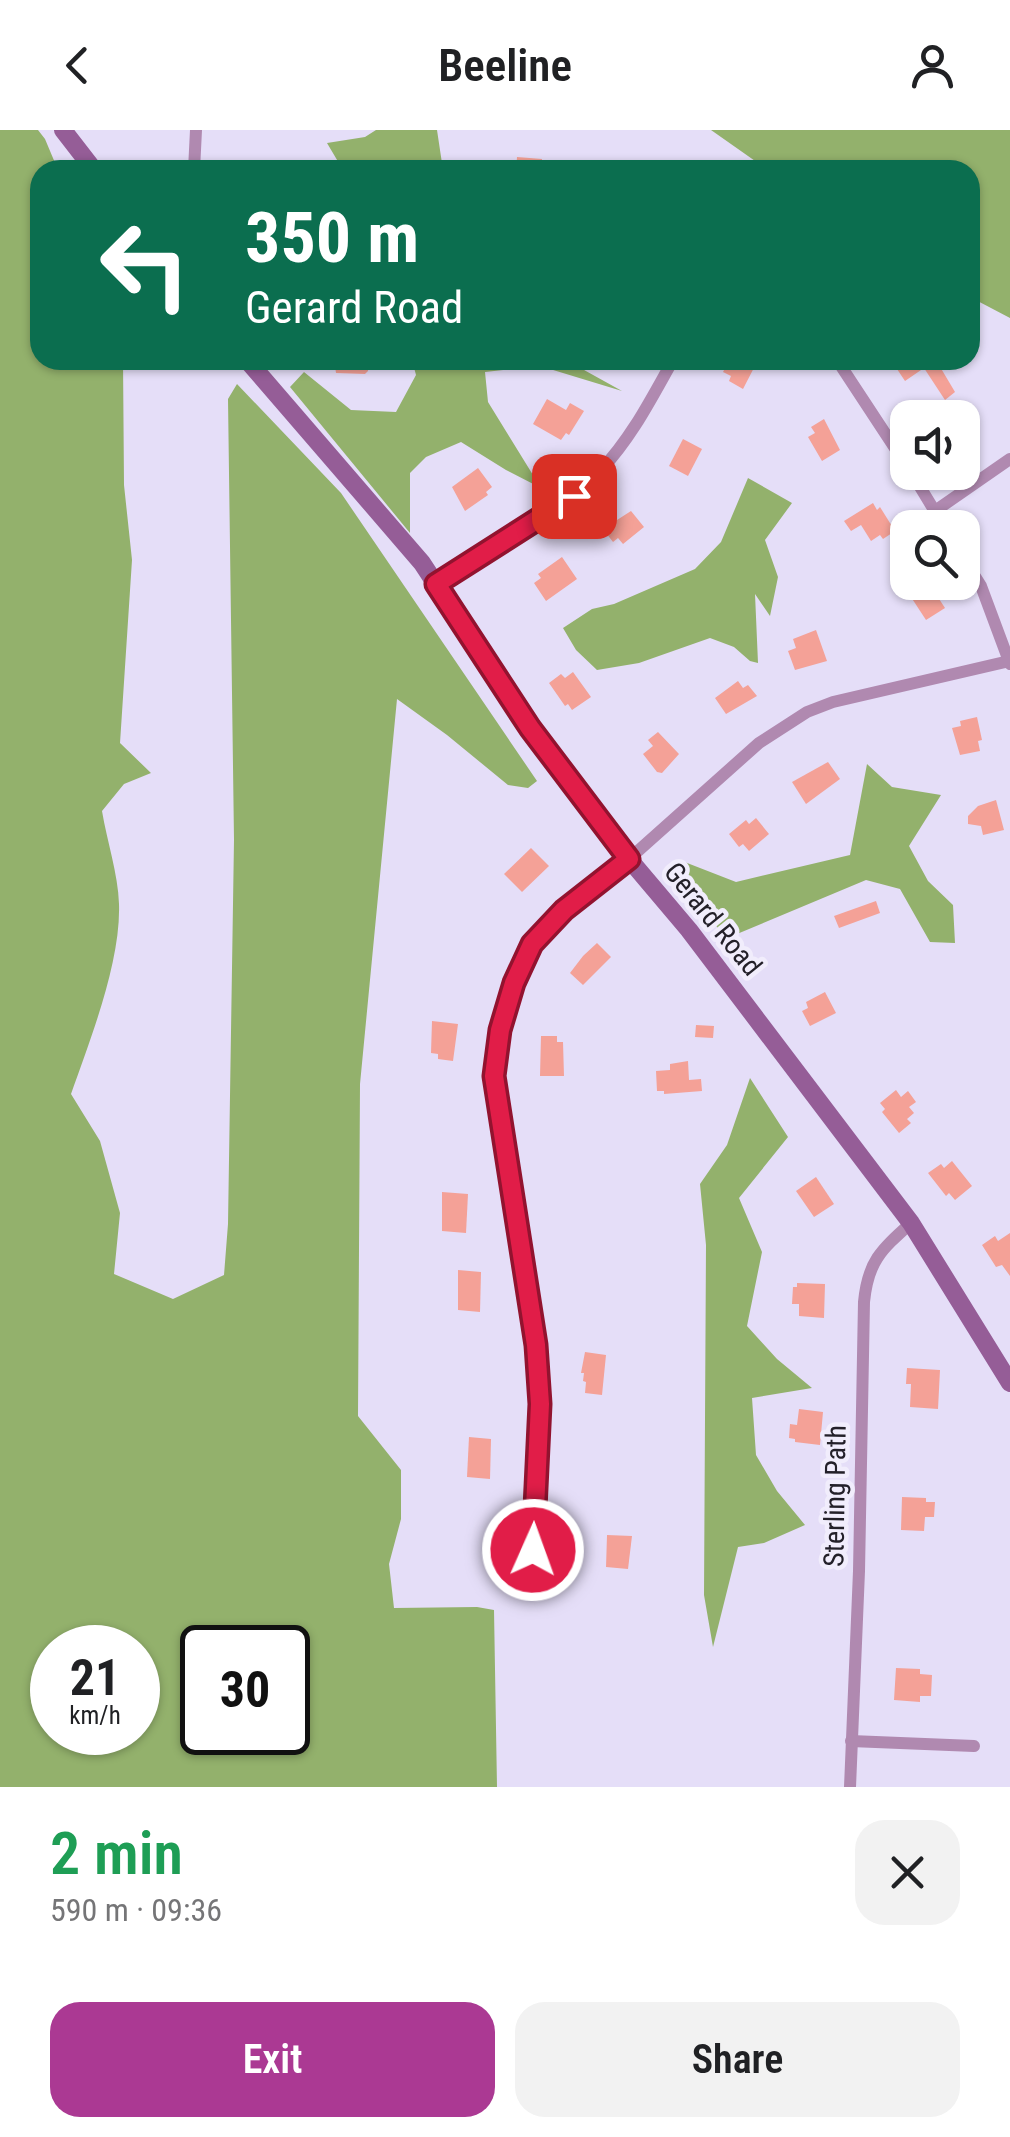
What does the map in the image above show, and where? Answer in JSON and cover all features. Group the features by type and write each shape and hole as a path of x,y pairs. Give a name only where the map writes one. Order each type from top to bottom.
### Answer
{"street":[{"path":"64,130 86,160"},
{"path":"194,160 196,130"},
{"name":"Gerard Road","path":"256,370 436,584 530,728 629,859 689,930 910,1223 1010,1382"},
{"path":"436,584 574,496 634,430 667,370"},
{"path":"844,370 890,441"},
{"path":"936,510 1010,458"},
{"path":"544,1566 533,1550 540,1404 536,1345 494,1076 500,1030 532,944 564,910 629,859 759,744 807,712 833,702 1010,662 980,584"},
{"name":"Sterling Path","path":"850,1787 860,1571 866,1282 878,1253 910,1223"},
{"path":"851,1741 974,1746"}],"green space":[{"path":"0,130 38,130 54,160 30,160 30,370 123,370 124,485 132,560 120,743 151,773 124,784 102,811 117,881 118,927 103,1000 71,1094 100,1141 120,1213 114,1274 173,1299 224,1275 234,840 228,399 237,384 341,493 537,781 528,788 508,785 397,699 360,1084 358,1416 401,1470 401,1519 389,1564 394,1608 494,1610 497,1787 0,1787"},
{"path":"376,130 437,130 442,160 337,160 327,143 365,137"},
{"path":"711,130 1010,130 1010,318 980,302 980,160 754,160"},
{"path":"415,370 503,370 485,372 488,402 541,488 461,442 426,457 410,473 410,533 290,387 304,372 351,410 396,412 416,375"},
{"path":"553,370 584,370 622,391"},
{"path":"748,478 792,503 765,540 778,577 770,616 755,594 758,663 734,647 710,638 639,663 597,670 576,650 563,628 592,609 614,604 695,569 721,542"},
{"path":"867,764 892,787 941,795 909,846 928,881 953,905 955,943 930,942 900,889 866,880 725,939 705,909 682,861 736,882 850,855"},
{"path":"750,1078 788,1137 739,1198 762,1252 747,1326 777,1359 812,1388 752,1398 756,1455 777,1491 805,1525 764,1543 738,1547 713,1647 704,1595 706,1245 700,1184 727,1145"}],"building":[{"path":"336,370 368,370 365,374"},
{"path":"724,370 753,370 743,389"},
{"path":"898,370 921,370 905,381"},
{"path":"925,370 942,370 955,392 945,400"},
{"path":"547,399 566,410 570,403 584,411 569,435 566,433 561,440 533,424"},
{"path":"824,419 840,450 822,461 808,437 815,433 811,427"},
{"path":"683,439 702,449 688,476 669,466"},
{"path":"478,468 492,487 486,492 488,495 465,511 452,487"},
{"path":"873,503 890,523 890,534 871,541 861,525 851,531 844,521"},
{"path":"631,511 644,527 623,544 618,538 613,542 603,529"},
{"path":"562,557 577,579 546,601 534,583 541,578 538,574"},
{"path":"913,600 940,600 945,608 926,620"},
{"path":"816,630 827,661 795,670 788,651 796,648 793,639"},
{"path":"573,672 591,697 572,710 549,683 561,674 565,678"},
{"path":"738,681 743,688 748,685 757,696 726,714 715,698"},
{"path":"977,717 980,751 960,755 952,728 961,726 960,721"},
{"path":"658,732 679,754 662,773 643,754 653,746 648,740"},
{"path":"828,762 840,779 806,804 792,782"},
{"path":"996,800 1004,830 983,835 981,826 968,824 968,816 978,806"},
{"path":"756,818 769,834 749,851 743,844 739,847 729,834 746,820 749,824"},
{"path":"531,848 549,866 522,892 504,874"},
{"path":"876,901 880,913 839,928 834,916"},
{"path":"597,943 611,957 583,985 570,973"},
{"path":"825,992 836,1013 810,1026 802,1011 808,1008 806,1002"},
{"path":"432,1021 458,1024 453,1061 438,1059 438,1054 431,1053"},
{"path":"696,1025 714,1026 713,1038 695,1037"},
{"path":"541,1036 557,1036 557,1042 563,1042 564,1076 540,1076"},
{"path":"688,1061 689,1080 701,1079 702,1091 657,1091 656,1071 670,1070 670,1064"},
{"path":"896,1090 901,1097 908,1091 916,1102 909,1107 914,1113 907,1119 911,1123 899,1133 882,1112 885,1109 880,1103"},
{"path":"952,1161 972,1186 955,1200 949,1193 946,1196 928,1173"},
{"path":"816,1177 834,1204 814,1217 796,1191"},
{"path":"442,1192 468,1194 466,1233 442,1231"},
{"path":"1010,1233 1010,1276 1002,1265 996,1267 982,1245 995,1236 998,1241"},
{"path":"458,1270 481,1272 480,1312 458,1310"},
{"path":"797,1283 825,1284 824,1318 799,1316 799,1304 792,1304"},
{"path":"585,1352 606,1355 602,1395 585,1393 586,1382 581,1373"},
{"path":"907,1368 940,1370 938,1409 910,1407"},
{"path":"799,1409 823,1412 820,1445 789,1438 790,1424 797,1425"},
{"path":"469,1437 491,1439 490,1479 467,1477"},
{"path":"902,1497 935,1502 934,1517 925,1517 924,1531 901,1530"},
{"path":"607,1535 632,1536 628,1569 606,1567"},
{"path":"896,1668 920,1669 920,1674 932,1675 931,1696 920,1696 920,1702 894,1700"}],"route":[{"path":"533,1550 540,1404 536,1345 494,1076 500,1030 514,983 532,944 564,910 629,859 530,728 436,584 574,496"}]}
